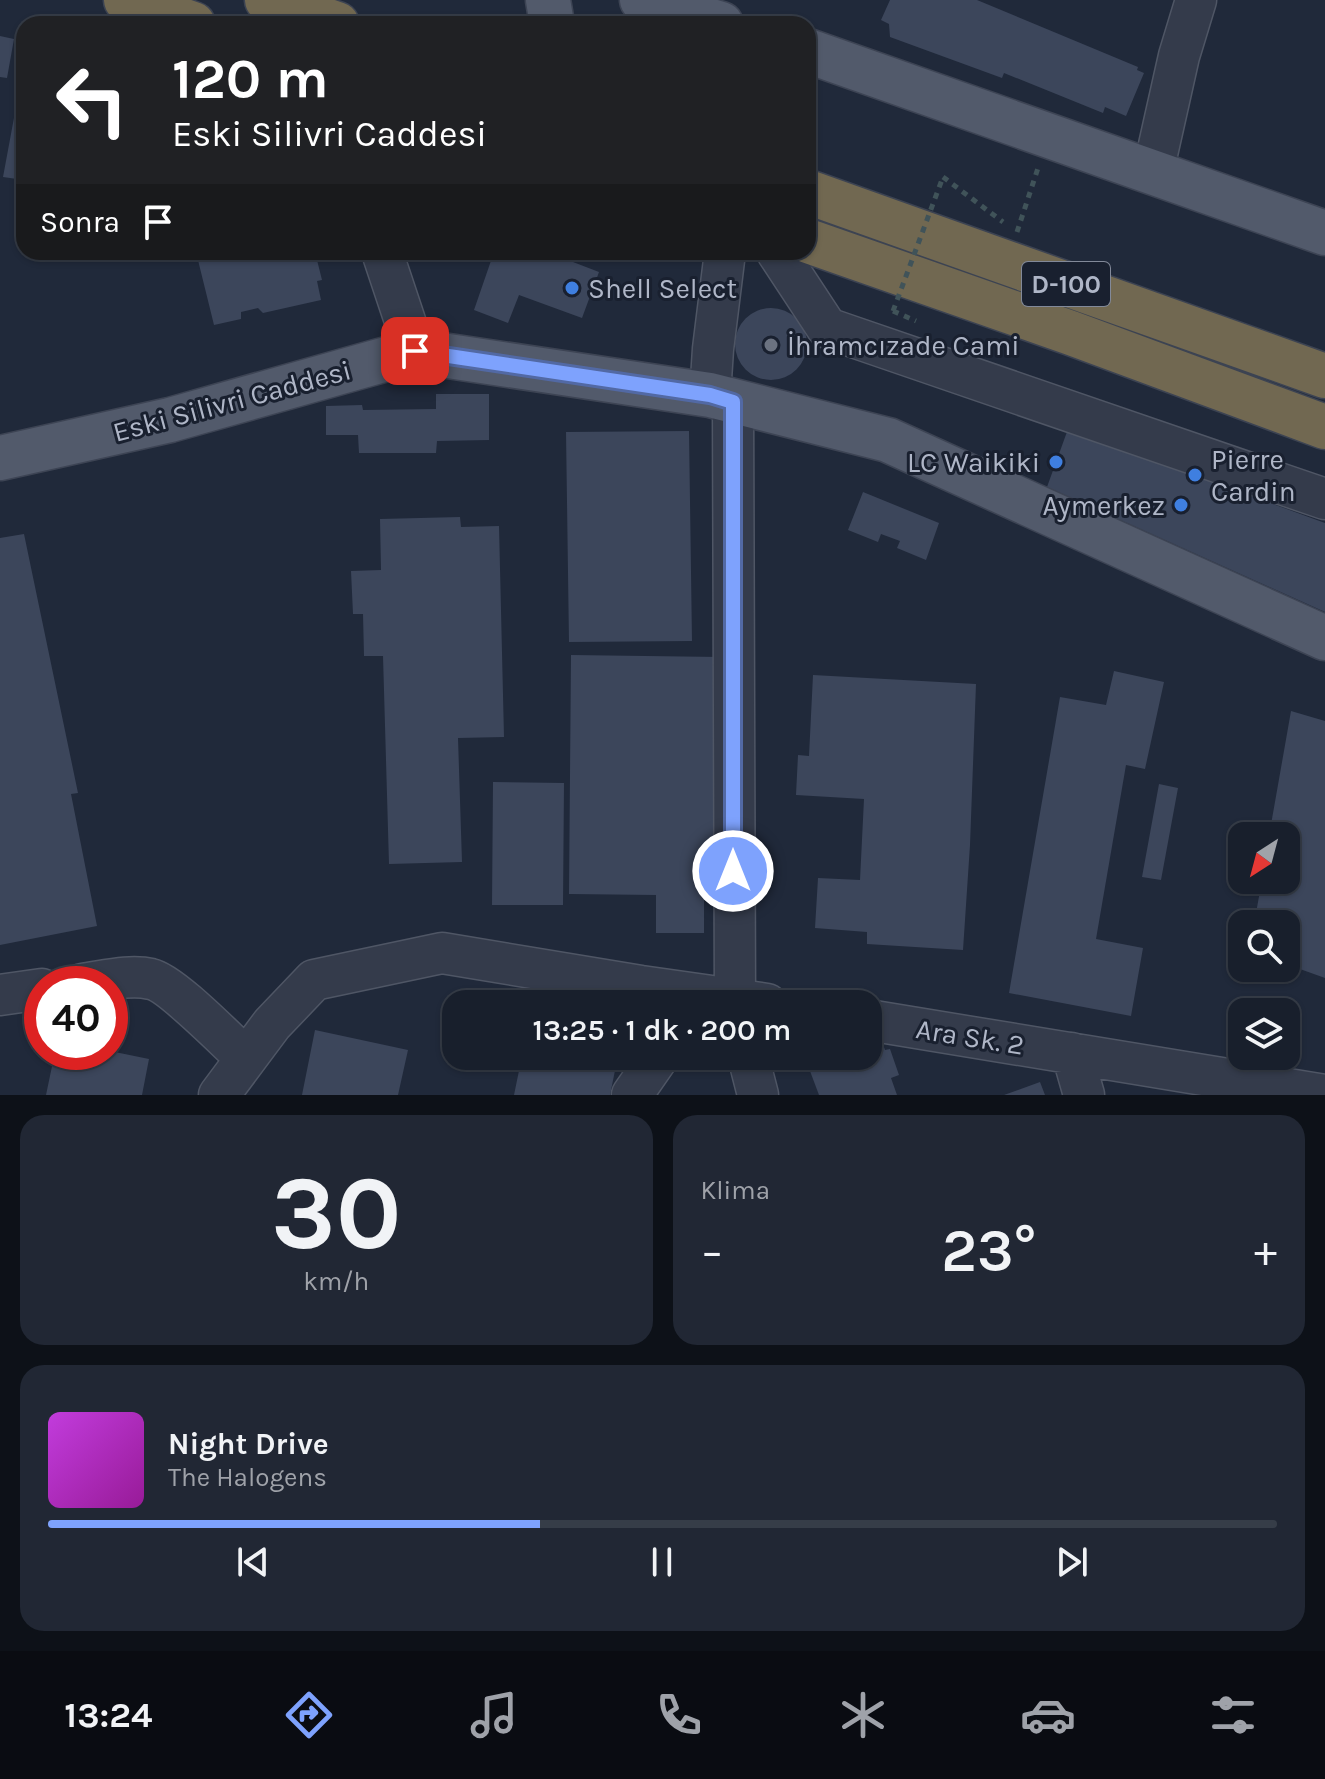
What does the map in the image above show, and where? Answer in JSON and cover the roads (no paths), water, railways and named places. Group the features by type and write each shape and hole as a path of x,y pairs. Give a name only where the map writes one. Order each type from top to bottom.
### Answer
{"highway":[{"path":"126,0 171,16"},
{"path":"267,0 314,16"},
{"name":"D-100","path":"816,194 1013,248 1325,376"},
{"name":"D-100","path":"816,244 1071,333 1325,427"}],"main road":[{"path":"642,0 695,16"},
{"path":"816,54 1325,233"},
{"name":"Eski Silivri Caddesi","path":"0,458 170,420 415,351 721,398 888,440 1325,638"}],"street":[{"path":"1153,172 1179,56 1196,0"},
{"path":"385,260 415,351"},
{"path":"724,260 713,349 721,398 726,990"},
{"path":"782,260 827,328 1325,499"},
{"path":"219,1095 272,1024 314,980 442,953 661,990"},
{"path":"128,978 153,979 173,992 246,1058"},
{"path":"0,995 24,992"},
{"name":"Ara Sk. 2","path":"882,1022 1325,1095"},
{"path":"1072,1053 1084,1095"},
{"path":"632,1095 649,1070"},
{"path":"752,1070 758,1095"}],"place":[{"name":"Shell Select","path":"572,288"},
{"name":"İhramcızade Cami","path":"771,345"},
{"name":"LC Waikiki","path":"1056,462"},
{"name":"Pierre Cardin","path":"1195,475"},
{"name":"Aymerkez","path":"1181,505"}]}
